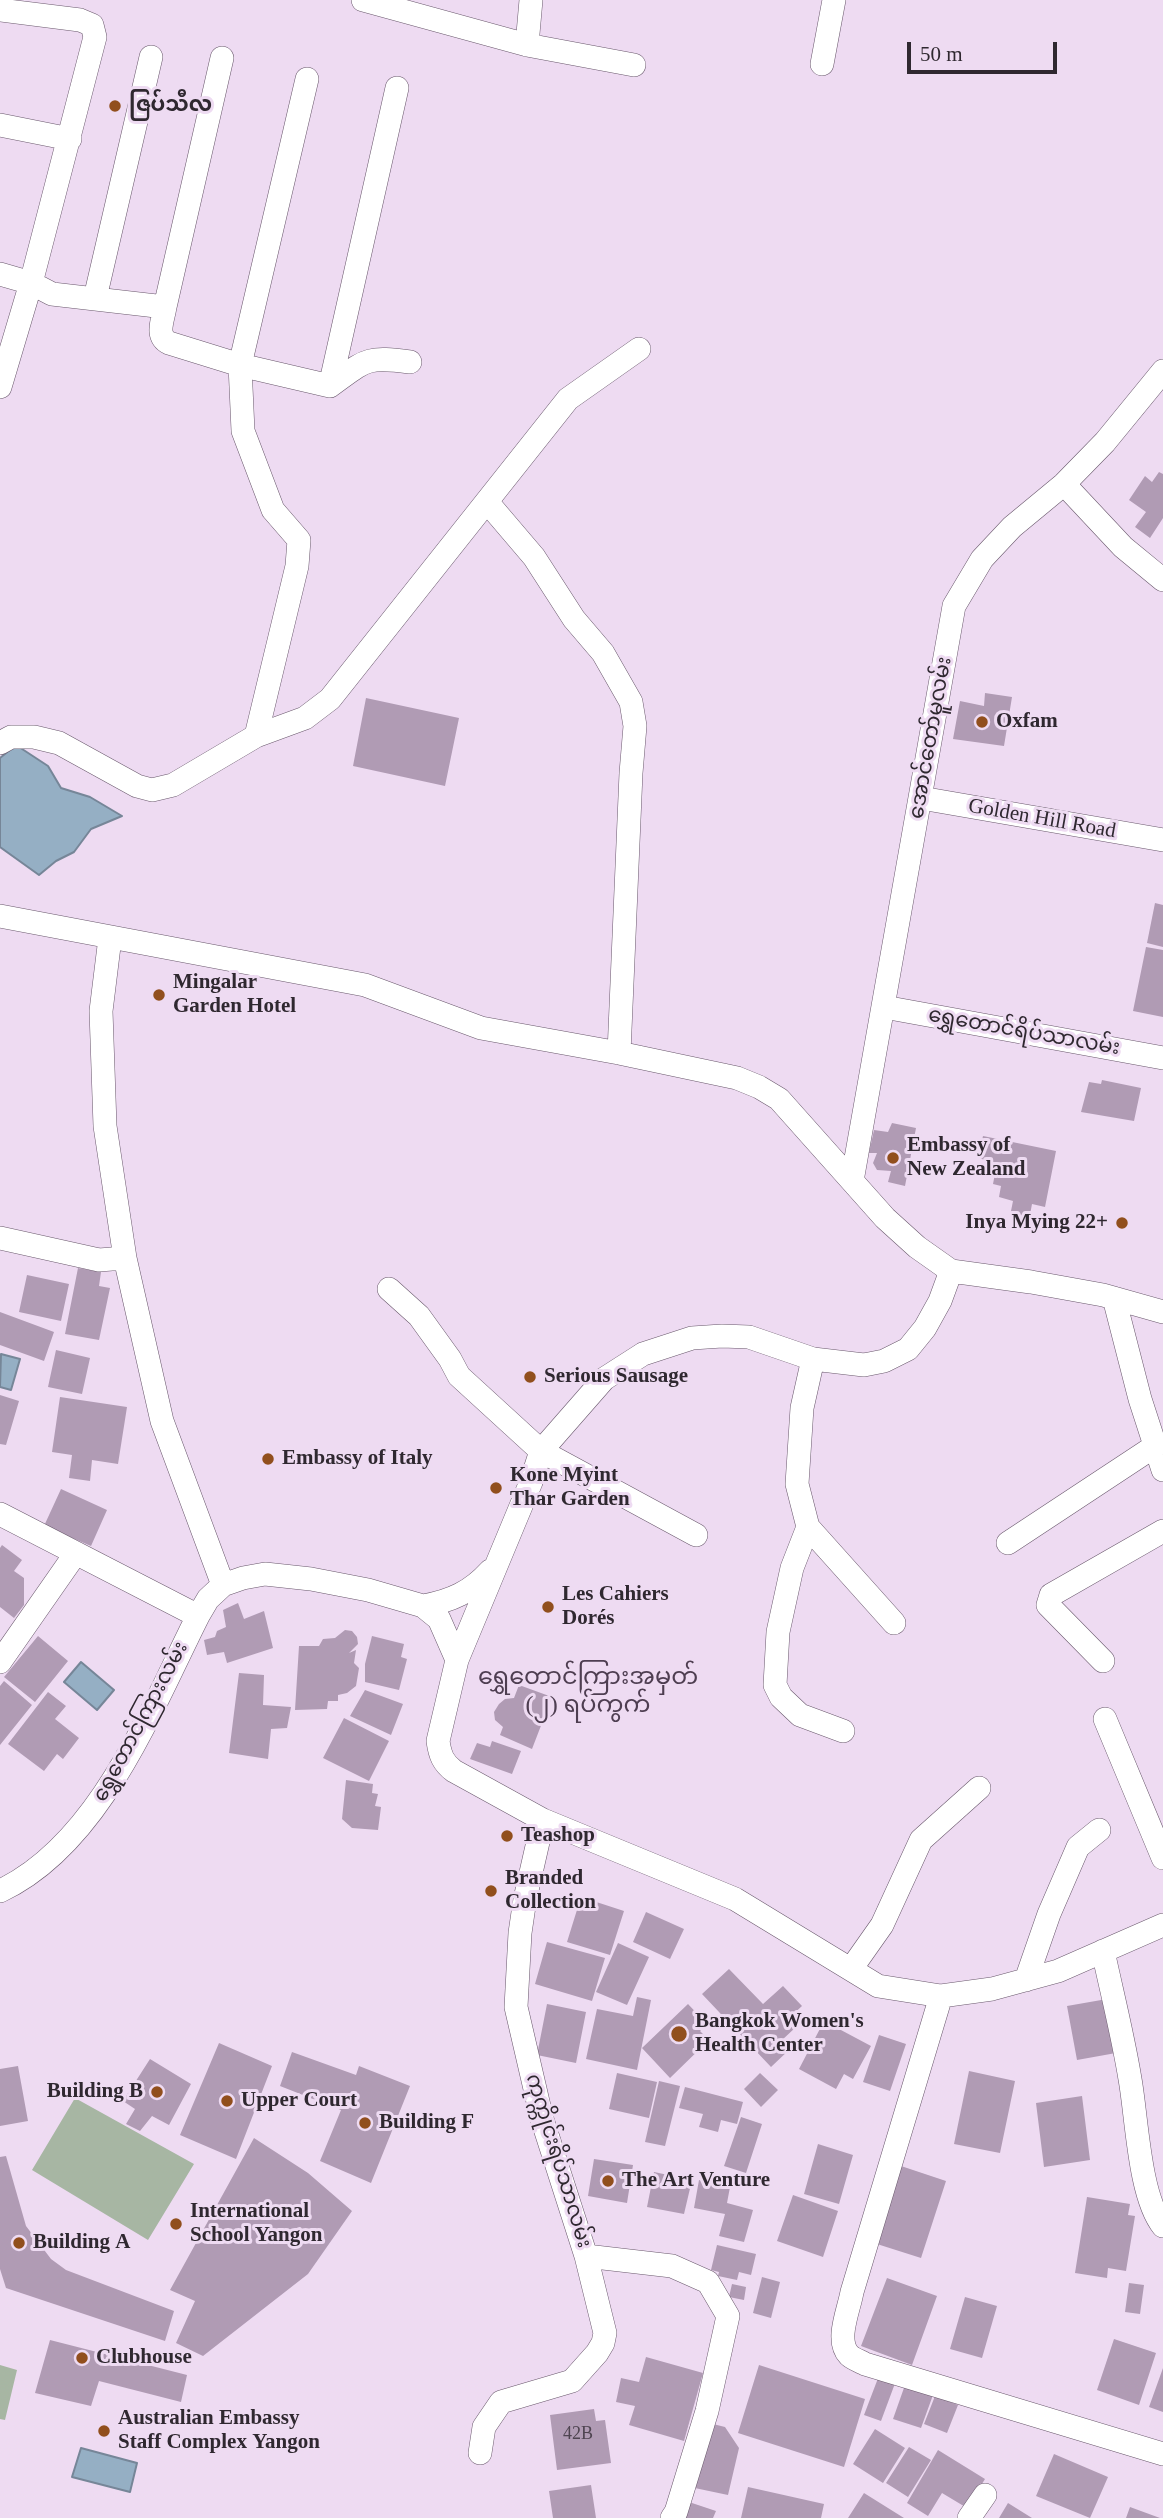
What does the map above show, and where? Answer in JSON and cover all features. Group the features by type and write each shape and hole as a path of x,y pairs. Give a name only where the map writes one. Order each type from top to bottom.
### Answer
{"street":[{"path":"363,0 527,45 634,65"},
{"path":"527,45 531,0"},
{"path":"822,64 834,0"},
{"path":"0,10 80,20 92,24 95,37 71,139 0,387"},
{"path":"95,298 151,57"},
{"path":"222,58 165,307 160,335 162,340 240,365 330,386 365,361 381,358 410,362"},
{"path":"256,736 297,566 299,540 273,510 243,431 240,365 307,79"},
{"path":"330,386 397,88"},
{"path":"0,125 71,139"},
{"path":"0,274 31,283 52,294 165,307"},
{"path":"0,743 11,737 34,737 59,743 137,786 152,790 173,785 256,736 304,718 330,699 568,400 639,349"},
{"name":"အောင်တော်မူလမ်း","path":"852,1181 954,606 982,559 1012,527 1064,484 1105,442 1163,371"},
{"path":"1064,484 1122,547 1163,579"},
{"path":"488,503 534,558 574,619 603,653 631,702 635,726 619,1054"},
{"name":"Golden Hill Road","path":"921,798 1163,840"},
{"path":"0,916 365,985 481,1028 737,1078 779,1099 885,1218 917,1247 951,1271 1031,1282 1114,1298 1163,1312"},
{"path":"110,937 101,1011 105,1126 125,1258 162,1421 210,1600"},
{"name":"ရွှေတောင်ရိပ်သာလမ်း","path":"884,1007 1163,1058"},
{"path":"0,1238 99,1260 125,1258"},
{"path":"951,1271 940,1301 925,1328 908,1349 884,1361 864,1364 813,1359 749,1337 722,1336 692,1338 643,1354 604,1379 541,1451 531,1482 457,1660 438,1741 439,1753 444,1764 543,1820 735,1899 878,1986 941,1996 992,1989 1058,1970 1163,1925"},
{"path":"389,1289 419,1316 450,1359 459,1377 541,1451 696,1535"},
{"path":"1114,1298 1140,1399 1163,1469"},
{"path":"813,1359 802,1408 797,1484 808,1527 894,1623"},
{"path":"1008,1543 1155,1446"},
{"path":"0,1514 76,1553 210,1600"},
{"path":"808,1527 792,1569 781,1620 775,1685 781,1697 800,1715 843,1731"},
{"path":"1103,1661 1048,1605 1048,1600 1051,1595 1163,1531"},
{"path":"0,1662 76,1553"},
{"path":"424,1606 445,1602 471,1589 496,1563"},
{"path":"210,1600 243,1578 265,1574 368,1590 424,1606 439,1619 457,1660"},
{"name":"ရွှေတောင်ကြားလမ်း","path":"0,1891 59,1851 93,1812 210,1600"},
{"path":"1105,1719 1163,1858"},
{"path":"851,1969 882,1925 921,1840 979,1788"},
{"name":"ကုက္ကိုင်းရိပ်သာလမ်း","path":"543,1820 523,1910 516,2007 542,2119 586,2256 672,2266 708,2282 728,2316 707,2411 672,2518"},
{"path":"1026,1980 1049,1914 1078,1847 1099,1830"},
{"path":"1103,1951 1130,2077 1144,2172 1154,2215 1163,2226"},
{"path":"941,1996 852,2292 842,2338 845,2348 850,2356 864,2364 1163,2454"},
{"path":"480,2453 484,2427 500,2402 572,2381 603,2343 604,2333 586,2256"},
{"path":"969,2518 985,2494"}],"green space":[{"path":"75,2098 194,2164 148,2240 32,2170"},
{"path":"0,2365 17,2370 5,2420 0,2419"}],"water":[{"path":"16,745 48,766 61,788 90,797 122,816 91,829 74,852 56,861 39,875 0,847 0,758"},
{"path":"1,1354 20,1359 11,1390 0,1387"},
{"path":"81,1662 114,1690 97,1710 64,1682"},
{"path":"81,2448 137,2463 130,2492 72,2477"}],"building":[{"path":"1159,472 1163,474 1163,518 1150,538 1135,527 1146,512 1129,500 1145,476 1152,482"},
{"name":"Oxfam","path":"985,693 1012,697 1004,746 953,739 960,701 984,706"},
{"path":"366,698 459,718 445,786 353,766"},
{"path":"1155,903 1163,905 1163,947 1147,943"},
{"path":"1146,947 1163,950 1163,1017 1133,1011"},
{"path":"1102,1080 1141,1088 1134,1121 1081,1112 1089,1082 1101,1084"},
{"name":"Embassy of New Zealand","path":"892,1123 916,1128 905,1186 888,1182 891,1171 877,1170 873,1163 877,1153 869,1153 874,1130 888,1132"},
{"path":"983,1136 1056,1151 1045,1207 1032,1204 1029,1220 1010,1216 1013,1201 999,1197 1001,1186 993,1184 997,1163 978,1158"},
{"path":"78,1268 101,1272 99,1286 110,1288 99,1340 65,1334"},
{"path":"27,1275 69,1284 61,1321 19,1312"},
{"path":"0,1312 54,1332 44,1361 0,1345"},
{"path":"56,1350 90,1358 82,1394 48,1387"},
{"path":"0,1395 19,1401 6,1445 0,1444"},
{"path":"60,1397 127,1407 118,1464 92,1460 90,1481 69,1478 72,1455 52,1452"},
{"path":"61,1489 107,1510 91,1546 44,1526"},
{"path":"2,1545 22,1560 14,1571 24,1578 24,1605 14,1618 0,1607"},
{"path":"238,1603 244,1619 264,1611 273,1648 227,1663 224,1652 207,1655 204,1640 215,1637 217,1631 226,1627 223,1610"},
{"path":"345,1630 352,1631 357,1637 358,1644 349,1653 356,1650 354,1663 359,1668 356,1686 347,1693 338,1695 338,1701 328,1701 327,1709 295,1710 299,1646 319,1646 323,1639 335,1638"},
{"path":"38,1636 68,1661 35,1702 4,1677"},
{"path":"372,1636 404,1644 401,1657 407,1659 399,1690 365,1682 365,1664"},
{"path":"239,1673 264,1675 263,1705 291,1707 287,1728 271,1729 268,1759 229,1753"},
{"path":"4,1681 32,1705 0,1745 0,1686"},
{"path":"519,1685 552,1697 532,1749 500,1735 503,1727 495,1720 494,1712 499,1704 505,1699 514,1698"},
{"path":"365,1690 403,1704 391,1735 350,1716"},
{"path":"48,1692 66,1706 55,1719 79,1738 63,1759 57,1754 44,1771 8,1744"},
{"path":"344,1718 389,1741 369,1781 323,1758"},
{"path":"492,1741 521,1751 512,1774 470,1759 477,1743 490,1747"},
{"path":"346,1780 373,1784 372,1793 378,1794 375,1806 381,1807 378,1830 352,1828 342,1819"},
{"path":"581,1897 624,1911 610,1955 567,1942"},
{"path":"646,1912 684,1929 670,1959 633,1942"},
{"path":"547,1942 605,1958 592,2001 535,1984"},
{"path":"618,1943 649,1957 627,2005 596,1992"},
{"path":"729,1969 763,2004 783,1986 802,2006 788,2019 796,2027 781,2041 790,2049 771,2067 702,1994"},
{"path":"637,1997 651,2000 637,2070 586,2059 597,2009 633,2016"},
{"path":"1107,1999 1116,2053 1077,2060 1067,2006"},
{"path":"547,2004 586,2012 576,2063 537,2055"},
{"path":"688,2004 707,2024 700,2031 709,2040 670,2078 642,2048"},
{"path":"824,2021 871,2046 853,2079 844,2074 836,2089 799,2069"},
{"path":"879,2035 906,2044 890,2091 863,2082"},
{"name":"Upper Court","path":"219,2043 272,2066 236,2159 180,2135"},
{"name":"Building F","path":"292,2052 356,2075 359,2066 410,2086 371,2183 320,2161 341,2110 280,2086"},
{"name":"Building B","path":"150,2059 191,2084 169,2125 152,2116 140,2131 126,2124 135,2109 123,2101"},
{"path":"18,2066 28,2121 0,2126 0,2069"},
{"path":"969,2071 1015,2081 1000,2153 954,2144"},
{"path":"617,2073 657,2082 649,2118 609,2109"},
{"path":"760,2073 778,2090 761,2107 744,2089"},
{"path":"659,2081 680,2086 665,2146 645,2142"},
{"path":"685,2087 743,2102 737,2124 721,2120 718,2132 699,2127 703,2114 679,2108"},
{"path":"1082,2096 1090,2160 1044,2167 1036,2103"},
{"path":"741,2117 762,2124 746,2173 724,2166"},
{"path":"254,2138 308,2173 352,2211 308,2274 203,2356 176,2343 195,2301 170,2290"},
{"path":"818,2144 853,2155 839,2204 804,2194"},
{"name":"Building A","path":"6,2156 26,2226 51,2259 66,2270 174,2311 165,2341 6,2288 0,2269 0,2157"},
{"path":"594,2159 633,2165 627,2203 588,2196"},
{"path":"901,2166 946,2181 921,2258 877,2244"},
{"path":"654,2172 692,2180 684,2214 647,2207"},
{"path":"699,2180 730,2187 727,2203 753,2210 744,2242 719,2236 725,2214 694,2208"},
{"path":"793,2195 838,2211 823,2257 777,2241"},
{"path":"1087,2197 1130,2204 1128,2215 1135,2216 1126,2271 1108,2268 1107,2278 1075,2273"},
{"path":"717,2245 756,2254 751,2275 739,2272 737,2280 718,2276 719,2272 711,2270"},
{"path":"762,2277 780,2282 771,2318 753,2313"},
{"path":"887,2278 937,2296 912,2365 861,2346"},
{"path":"1129,2283 1144,2285 1140,2314 1125,2312"},
{"path":"732,2284 746,2287 744,2300 729,2297"},
{"path":"965,2297 997,2306 982,2358 950,2349"},
{"path":"1114,2339 1156,2353 1139,2405 1097,2390"},
{"name":"Clubhouse","path":"50,2340 187,2375 181,2402 99,2381 91,2406 35,2393"},
{"path":"646,2357 703,2373 684,2441 629,2425 635,2406 616,2402 621,2378 639,2382"},
{"path":"759,2365 865,2399 844,2467 738,2433"},
{"path":"1163,2368 1163,2412 1149,2407"},
{"path":"880,2373 897,2378 881,2421 864,2415"},
{"path":"905,2385 933,2395 921,2428 893,2419"},
{"path":"935,2396 958,2405 947,2433 924,2424"},
{"path":"594,2409 596,2421 605,2420 611,2463 557,2470 550,2415"},
{"path":"705,2422 725,2427 739,2448 728,2495 690,2487"},
{"path":"875,2429 905,2448 883,2483 853,2464"},
{"path":"909,2447 931,2460 908,2497 886,2483"},
{"path":"938,2450 985,2479 967,2508 942,2493 928,2516 907,2503"},
{"path":"1054,2454 1108,2477 1090,2518 1036,2496"},
{"path":"591,2485 596,2518 553,2518 549,2491"},
{"path":"748,2487 824,2504 821,2518 741,2518"},
{"path":"864,2493 904,2518 848,2518"},
{"path":"686,2501 716,2511 713,2518 680,2518"},
{"path":"1008,2503 1032,2518 999,2518"},
{"path":"1130,2507 1160,2518 1126,2518"}],"place":[{"name":"ဇြပ်သီလ","path":"115,106"},
{"name":"Oxfam","path":"982,722"},
{"name":"Mingalar Garden Hotel","path":"159,995"},
{"name":"Embassy of New Zealand","path":"893,1158"},
{"name":"Inya Mying 22+","path":"1122,1223"},
{"name":"Serious Sausage","path":"530,1377"},
{"name":"Embassy of Italy","path":"268,1459"},
{"name":"Kone Myint Thar Garden","path":"496,1488"},
{"name":"Les Cahiers Dorés","path":"548,1607"},
{"name":"Teashop","path":"507,1836"},
{"name":"Branded Collection","path":"491,1891"},
{"name":"Bangkok Women's Health Center","path":"679,2034"},
{"name":"Building B","path":"157,2092"},
{"name":"Upper Court","path":"227,2101"},
{"name":"Building F","path":"365,2123"},
{"name":"The Art Venture","path":"608,2181"},
{"name":"International School Yangon","path":"176,2224"},
{"name":"Building A","path":"19,2243"},
{"name":"Clubhouse","path":"82,2358"},
{"name":"Australian Embassy Staff Complex Yangon","path":"104,2431"}],"district":[{"name":"ရွှေတောင်ကြားအမှတ် (၂) ရပ်ကွက်","path":"588,1692"}]}
